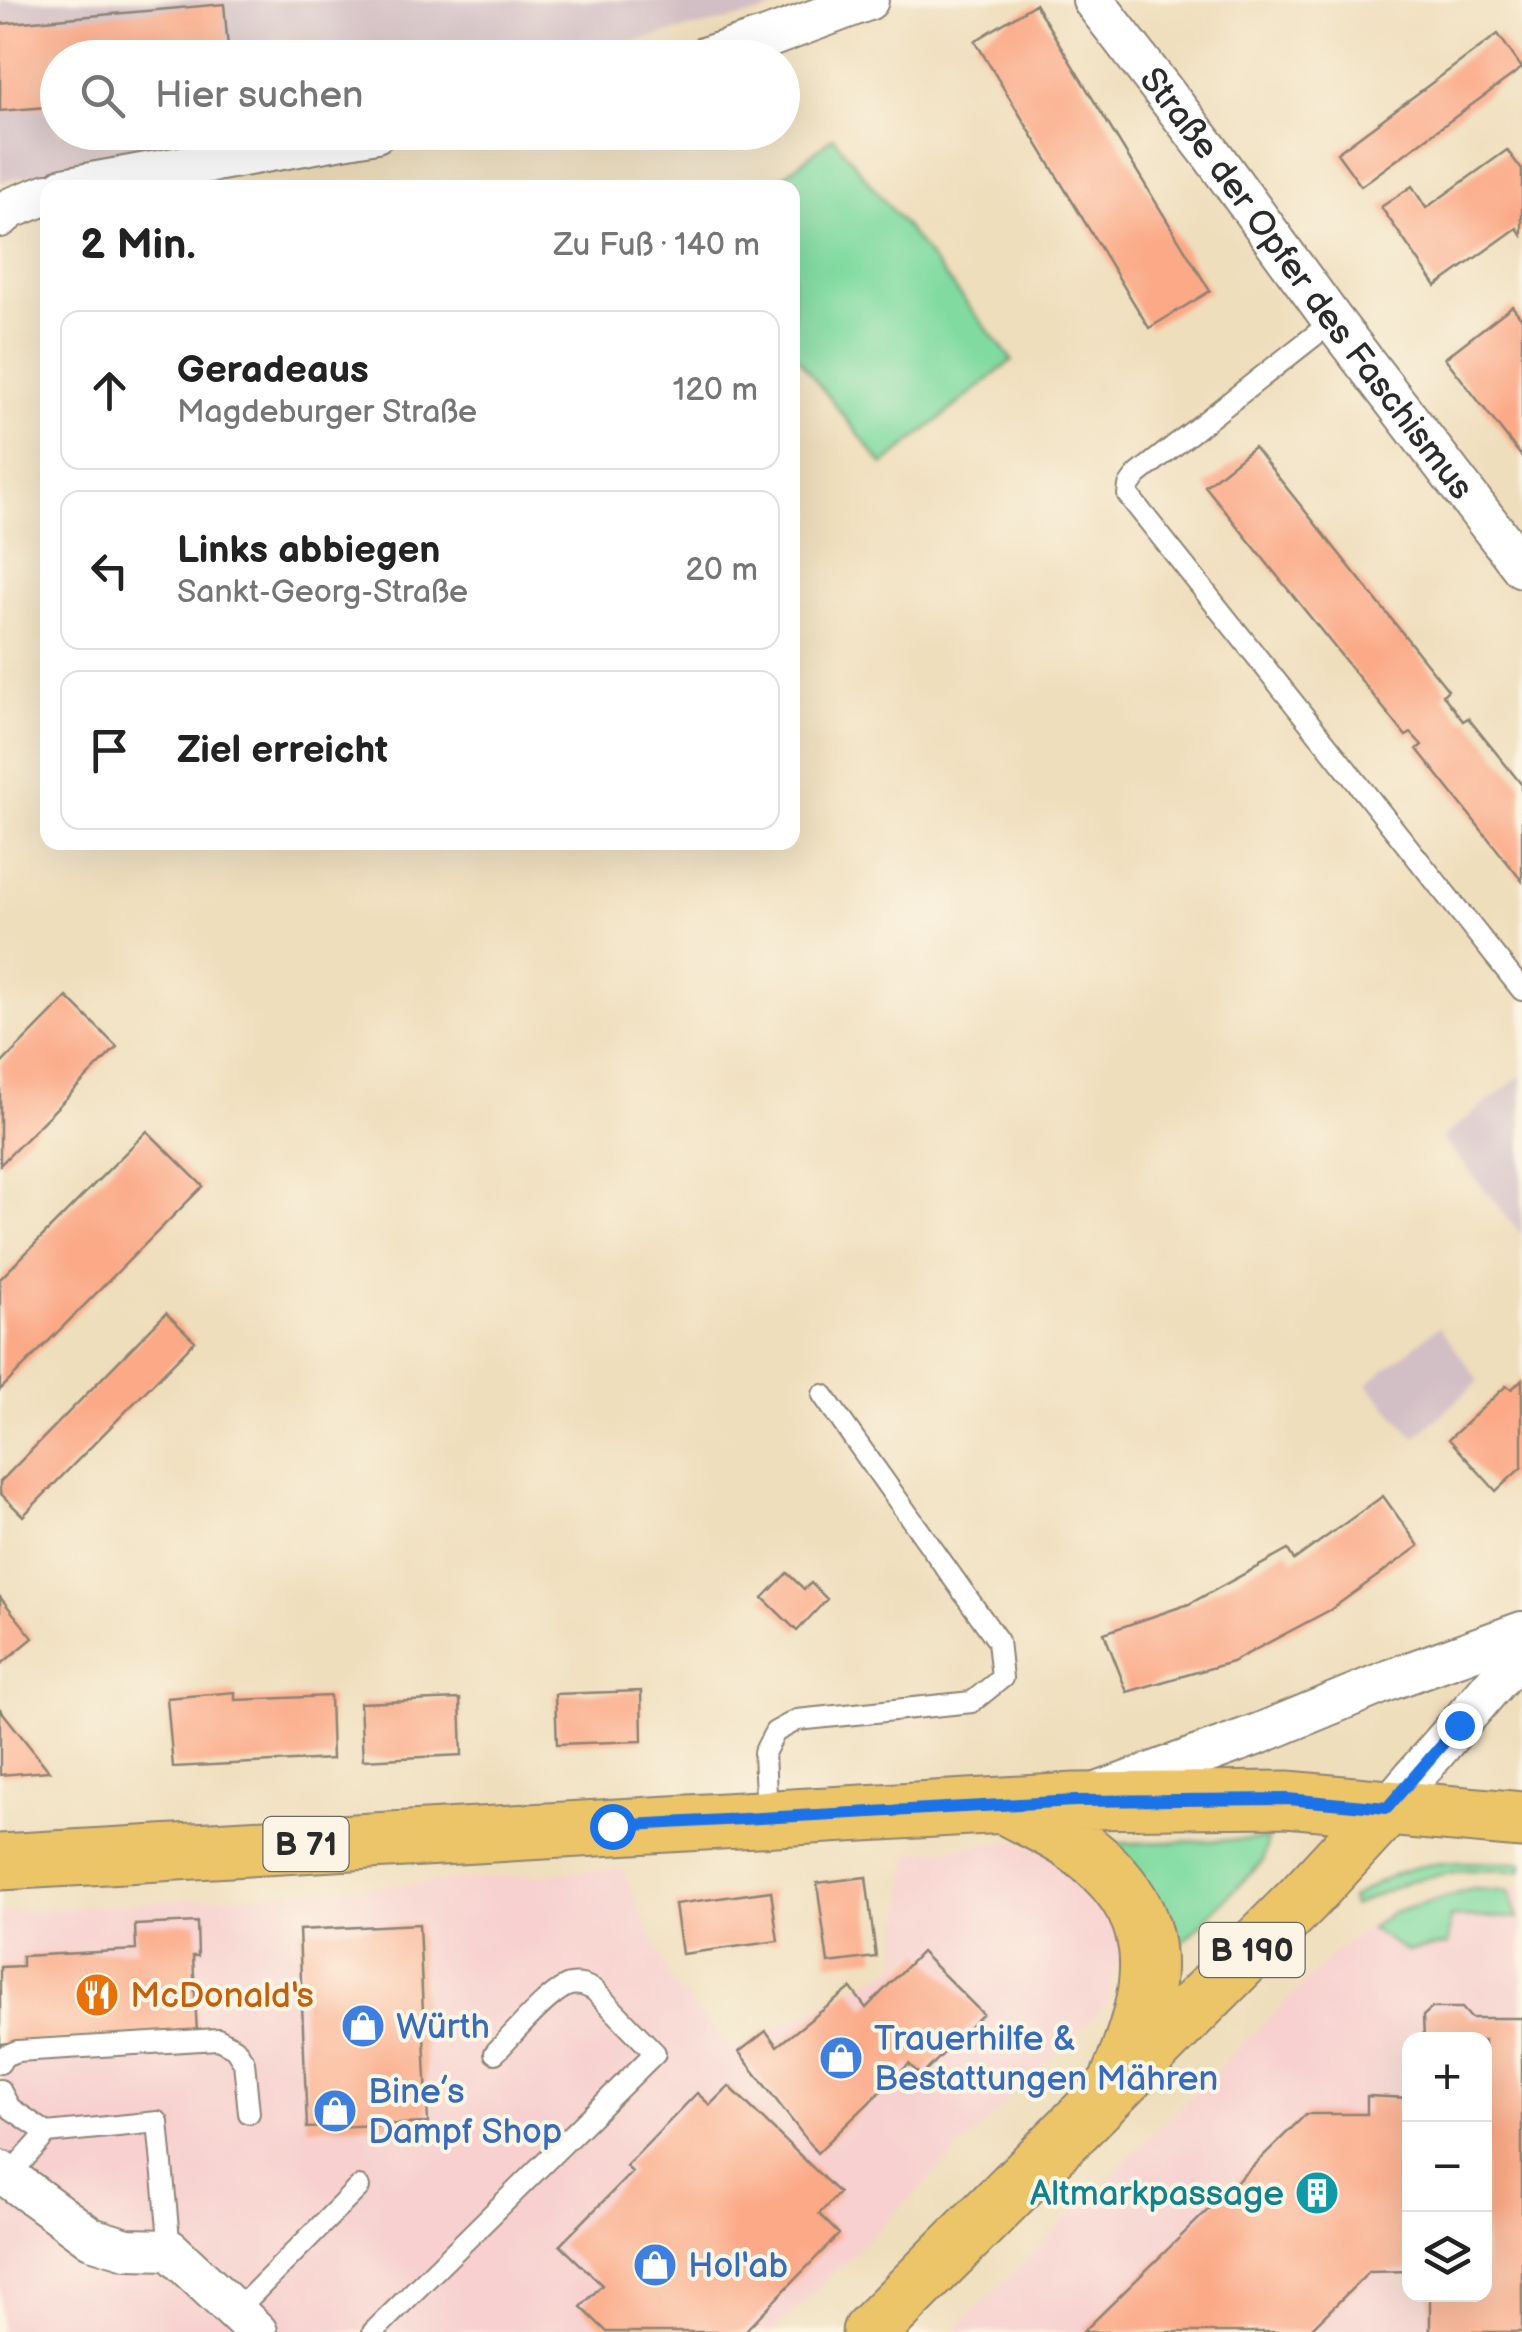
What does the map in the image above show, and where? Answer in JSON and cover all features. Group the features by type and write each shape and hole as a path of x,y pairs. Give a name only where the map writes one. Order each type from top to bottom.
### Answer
{"main road":[{"name":"B 71","path":"0,1862 1075,1801 1287,1799 1522,1820"},
{"path":"1004,1806 1070,1841 1102,1866 1123,1887 1137,1914 1149,1973 1138,2031 1114,2089"},
{"name":"B 190","path":"870,2332 1303,1898 1387,1808"}],"street":[{"path":"761,40 868,0"},
{"name":"Straße der Opfer des Faschismus","path":"1093,0 1522,566"},
{"path":"109,180 276,150"},
{"path":"0,217 11,208 40,197"},
{"path":"1075,1801 1522,1632"},
{"path":"1387,1808 1522,1651"},
{"path":"4,2174 92,2238 127,2249 170,2250 246,2322"}],"lane":[{"path":"1334,322 1137,475 1128,494 1522,990"},
{"path":"767,1818 764,1753 775,1732 797,1720 972,1702 1002,1678 998,1641 823,1394"},
{"path":"373,2332 655,2053 594,1990 581,1984 554,1994 496,2053"},
{"path":"0,2063 4,2056 17,2051 218,2039 235,2048 244,2062 249,2113"},
{"path":"0,2090 10,2108 46,2133"},
{"path":"4,2174 46,2133 158,2122 170,2250"},
{"path":"246,2322 359,2187"}],"shaded area":[{"path":"0,0 789,0 766,12 639,40 40,40 40,150 146,150 0,182"},
{"path":"1522,1075 1522,1235 1442,1138"},
{"path":"1439,1326 1479,1381 1415,1438 1367,1384"},
{"path":"1017,1841 1071,1866 1113,1907 1127,1961 1114,1968 1107,2004 773,2332 0,2332 0,1913 622,1869 671,1982 732,2050 897,1967 909,1853"},
{"path":"1472,1886 1522,1889 1522,2332 953,2332 1338,1950 1386,1912"}],"green space":[{"path":"833,137 1012,360 883,465 800,361 800,180 779,180"},
{"path":"1268,1839 1263,1861 1163,1962 1108,1844"},
{"path":"1522,1863 1521,1871 1465,1870 1408,1881 1353,1906 1351,1899 1392,1876 1432,1864"},
{"path":"1472,1889 1508,1891 1518,1918 1450,1917 1448,1945 1406,1951 1370,1929 1390,1914"}],"building":[{"path":"224,4 227,40 40,40 40,108 0,111 0,24"},
{"path":"1035,4 1210,291 1149,328 975,41"},
{"path":"1498,34 1522,68 1361,186 1337,153"},
{"path":"1507,150 1522,170 1522,235 1517,228 1436,286 1381,207 1412,186 1426,208"},
{"path":"1512,306 1522,319 1522,457 1445,358"},
{"path":"1254,447 1448,690 1443,695 1463,721 1468,718 1522,785 1522,881 1417,749 1422,745 1411,733 1406,736 1205,486"},
{"path":"67,997 117,1047 0,1165 0,1065"},
{"path":"147,1131 203,1186 0,1390 0,1279"},
{"path":"166,1313 195,1341 23,1516 0,1493 0,1482"},
{"path":"1522,1379 1522,1467 1496,1491 1449,1439 1506,1386 1512,1389"},
{"path":"1383,1496 1419,1546 1330,1610 1232,1662 1127,1692 1104,1633 1189,1604 1288,1550 1294,1560"},
{"path":"787,1573 804,1589 811,1583 827,1599 797,1631 763,1598"},
{"path":"0,1597 33,1638 0,1665"},
{"path":"641,1691 642,1741 557,1744 555,1694"},
{"path":"235,1692 235,1700 330,1696 332,1759 173,1767 167,1698"},
{"path":"460,1699 462,1755 363,1760 360,1703"},
{"path":"0,1709 49,1771 0,1775"},
{"path":"866,1877 876,1957 828,1963 817,1883"},
{"path":"771,1891 778,1941 682,1954 675,1904"},
{"name":"McDonald's","path":"197,1922 198,1956 193,1956 197,2034 0,2044 0,1967 22,1966 22,1956 136,1950 135,1925"},
{"path":"419,1924 428,2123 307,2128 299,1930"},
{"name":"Trauerhilfe & Bestattungen Mähren","path":"921,1952 983,2014 921,2076 909,2064 817,2153 739,2052 766,2031 777,2046 851,1988 866,2008"},
{"path":"1432,2008 1462,2008 1471,2018 1522,2018 1522,2332 1430,2332 1430,2302 1492,2302 1492,2032 1424,2032 1423,2016"},
{"path":"729,2086 839,2193 819,2214 839,2234 744,2332 607,2332 581,2307 602,2285 560,2245 632,2172 626,2166 697,2093 710,2105"},
{"name":"Altmarkpassage","path":"1367,2096 1402,2098 1402,2271 1369,2272 1308,2332 1083,2332 1306,2114 1367,2114"}],"place":[{"name":"McDonald's","path":"97,1995"},
{"name":"Würth","path":"363,2026"},
{"name":"Trauerhilfe & Bestattungen Mähren","path":"841,2058"},
{"name":"Bine’s Dampf Shop","path":"335,2111"},
{"name":"Altmarkpassage","path":"1317,2193"},
{"name":"Hol'ab","path":"655,2265"}],"route":[{"path":"612,1826 1075,1801 1287,1799 1387,1808 1459,1725"}]}
